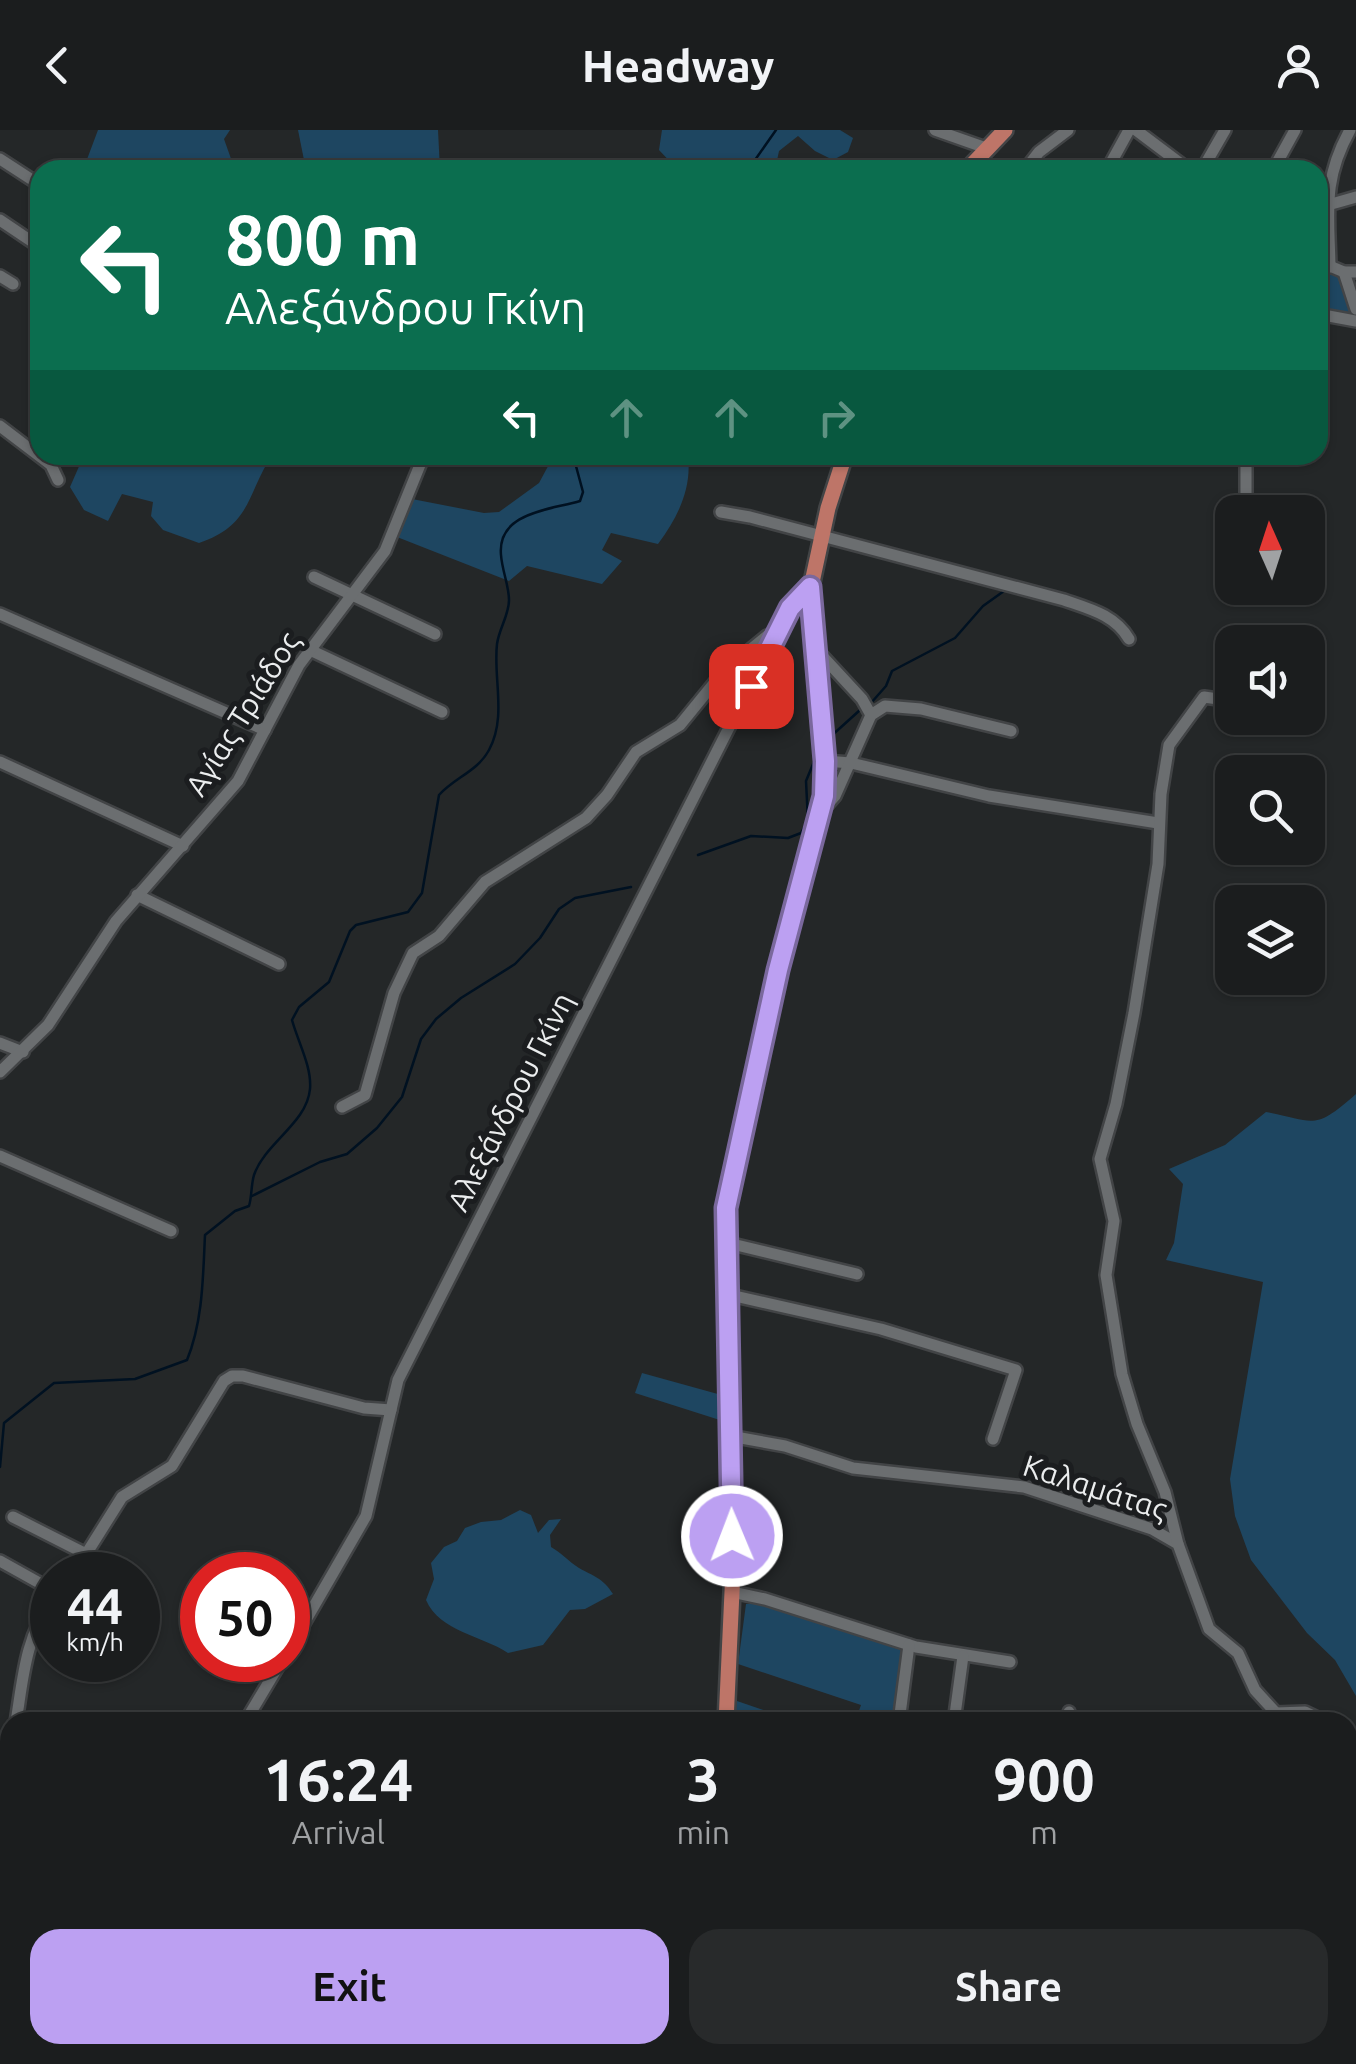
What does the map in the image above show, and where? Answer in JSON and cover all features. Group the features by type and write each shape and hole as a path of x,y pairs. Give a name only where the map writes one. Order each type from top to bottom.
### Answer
{"main road":[{"path":"976,160 1005,130"},
{"path":"726,1712 732,1592 731,1355 724,1242 728,1188 778,970 821,812 824,751 810,587 842,465"}],"street":[{"path":"935,130 986,148"},
{"path":"1033,160 1068,130"},
{"path":"1114,160 1136,130 1175,160"},
{"path":"1208,160 1225,130"},
{"path":"1278,160 1295,130"},
{"path":"1328,188 1334,163 1350,130"},
{"path":"0,158 30,178"},
{"path":"1328,205 1356,196"},
{"path":"0,220 30,241"},
{"path":"1350,272 1356,309"},
{"path":"0,276 12,284"},
{"path":"1328,316 1356,321"},
{"path":"0,426 30,449"},
{"path":"51,465 58,480"},
{"name":"Αγίας Τριάδος","path":"0,1072 23,1052 65,1002 137,895 229,795 310,650 385,551 420,465"},
{"path":"1246,465 1246,494"},
{"path":"721,512 1064,600 1122,626 1129,639"},
{"path":"314,577 434,634"},
{"name":"Αλεξάνδρου Γκίνη","path":"310,1613 366,1516 398,1380 790,608 810,587"},
{"path":"0,614 265,730"},
{"path":"342,1107 365,1096 394,993 413,953 439,936 485,882 586,818 636,752 680,725 724,670 767,636 778,632"},
{"path":"814,647 867,708"},
{"path":"310,650 442,712"},
{"path":"1178,1544 1122,1374 1106,1275 1114,1221 1100,1159 1116,1104 1134,1012 1158,864 1158,823 1169,746 1204,697 1215,699"},
{"path":"867,708 896,706 1011,731"},
{"path":"821,812 835,796 851,763 867,708"},
{"path":"824,751 851,763 988,796 1158,823"},
{"path":"0,762 183,846"},
{"path":"137,895 279,964"},
{"path":"0,1043 23,1052"},
{"path":"0,1156 171,1231"},
{"path":"724,1242 857,1274"},
{"path":"726,1294 881,1329 1016,1370 993,1440"},
{"path":"90,1552 122,1497 172,1466 224,1380 232,1376 364,1408 391,1410"},
{"name":"Καλαμάτας","path":"730,1436 785,1446 852,1468 1024,1487 1110,1512 1152,1529 1178,1544 1209,1629 1238,1653 1255,1690 1272,1712"},
{"path":"13,1516 82,1552"},
{"path":"0,1561 30,1578"},
{"path":"732,1592 909,1645 1010,1662"},
{"path":"17,1712 30,1642"},
{"path":"900,1712 909,1645"},
{"path":"955,1712 963,1656"},
{"path":"251,1712 269,1682"}],"shaded area":[{"path":"98,130 230,130 224,139 231,160 87,160"},
{"path":"298,130 438,130 440,160 304,160"},
{"path":"662,130 840,130 853,138 848,152 833,160 798,136 779,151 777,160 668,160 659,150"},
{"path":"1328,271 1341,277 1352,307 1347,316 1328,312"},
{"path":"80,465 266,465 238,519 199,543 163,530 151,516 153,502 122,494 108,521 84,510 70,487"},
{"path":"549,465 689,465 682,502 658,544 611,533 602,550 622,561 602,584 527,566 509,581 397,537 412,499 484,513 499,512 539,483"},
{"path":"1356,1094 1356,1696 1335,1660 1307,1633 1251,1560 1235,1516 1230,1479 1263,1282 1166,1260 1174,1243 1183,1184 1169,1169 1225,1145 1266,1112 1314,1121 1331,1114"},
{"path":"642,1373 725,1396 726,1422 635,1393"},
{"path":"520,1510 531,1515 538,1533 549,1520 561,1519 550,1535 551,1547 602,1581 613,1594 585,1609 570,1610 543,1645 508,1653 451,1626 432,1611 426,1600 434,1579 431,1563 444,1547 457,1541 465,1528 501,1520"},
{"path":"764,1602 906,1645 895,1712 859,1712 861,1705 738,1664 746,1604"},
{"path":"737,1701 769,1712 735,1712"}],"waterway":[{"path":"755,160 776,130"},
{"path":"0,1467 4,1423 54,1383 135,1379 187,1360 199,1314 205,1235 235,1211 249,1206 259,1164 307,1101 309,1072 292,1020 299,1007 329,982 356,925 408,912 422,893 439,795 479,764 489,750 497,724 497,644 509,600 502,541 516,521 580,501 583,492 576,465"},
{"path":"871,703 886,686 892,671 955,638 983,606 1004,591"},
{"path":"829,738 860,710"},
{"path":"698,855 751,836 788,838 801,833 808,821 806,781 818,752"},
{"path":"252,1196 320,1162 347,1154 377,1128 402,1097 421,1039 436,1019 515,964 540,938 559,909 575,898 631,887"}],"route":[{"path":"732,1536 726,1208 778,970 824,796 825,761 810,587 790,608 751,686"}]}
